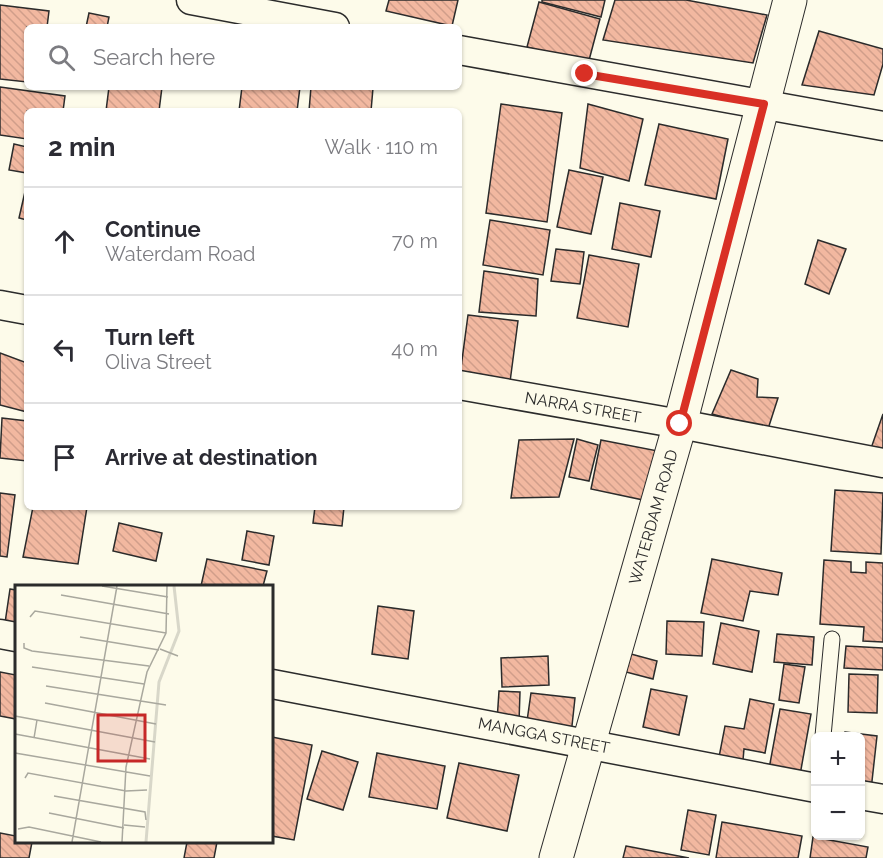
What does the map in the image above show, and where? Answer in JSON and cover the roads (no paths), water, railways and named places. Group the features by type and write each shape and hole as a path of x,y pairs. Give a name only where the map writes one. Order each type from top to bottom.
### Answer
{"street":[{"path":"191,0 319,24"},
{"name":"WATERDAM ROAD","path":"556,858 680,424 790,0"},
{"path":"462,51 883,126"},
{"path":"0,305 24,309"},
{"name":"NARRA STREET","path":"462,386 883,463"},
{"path":"0,633 15,637"},
{"name":"MANGGA STREET","path":"273,684 811,787"},
{"path":"865,796 883,799"}],"lane":[{"path":"823,732 832,639"}]}
